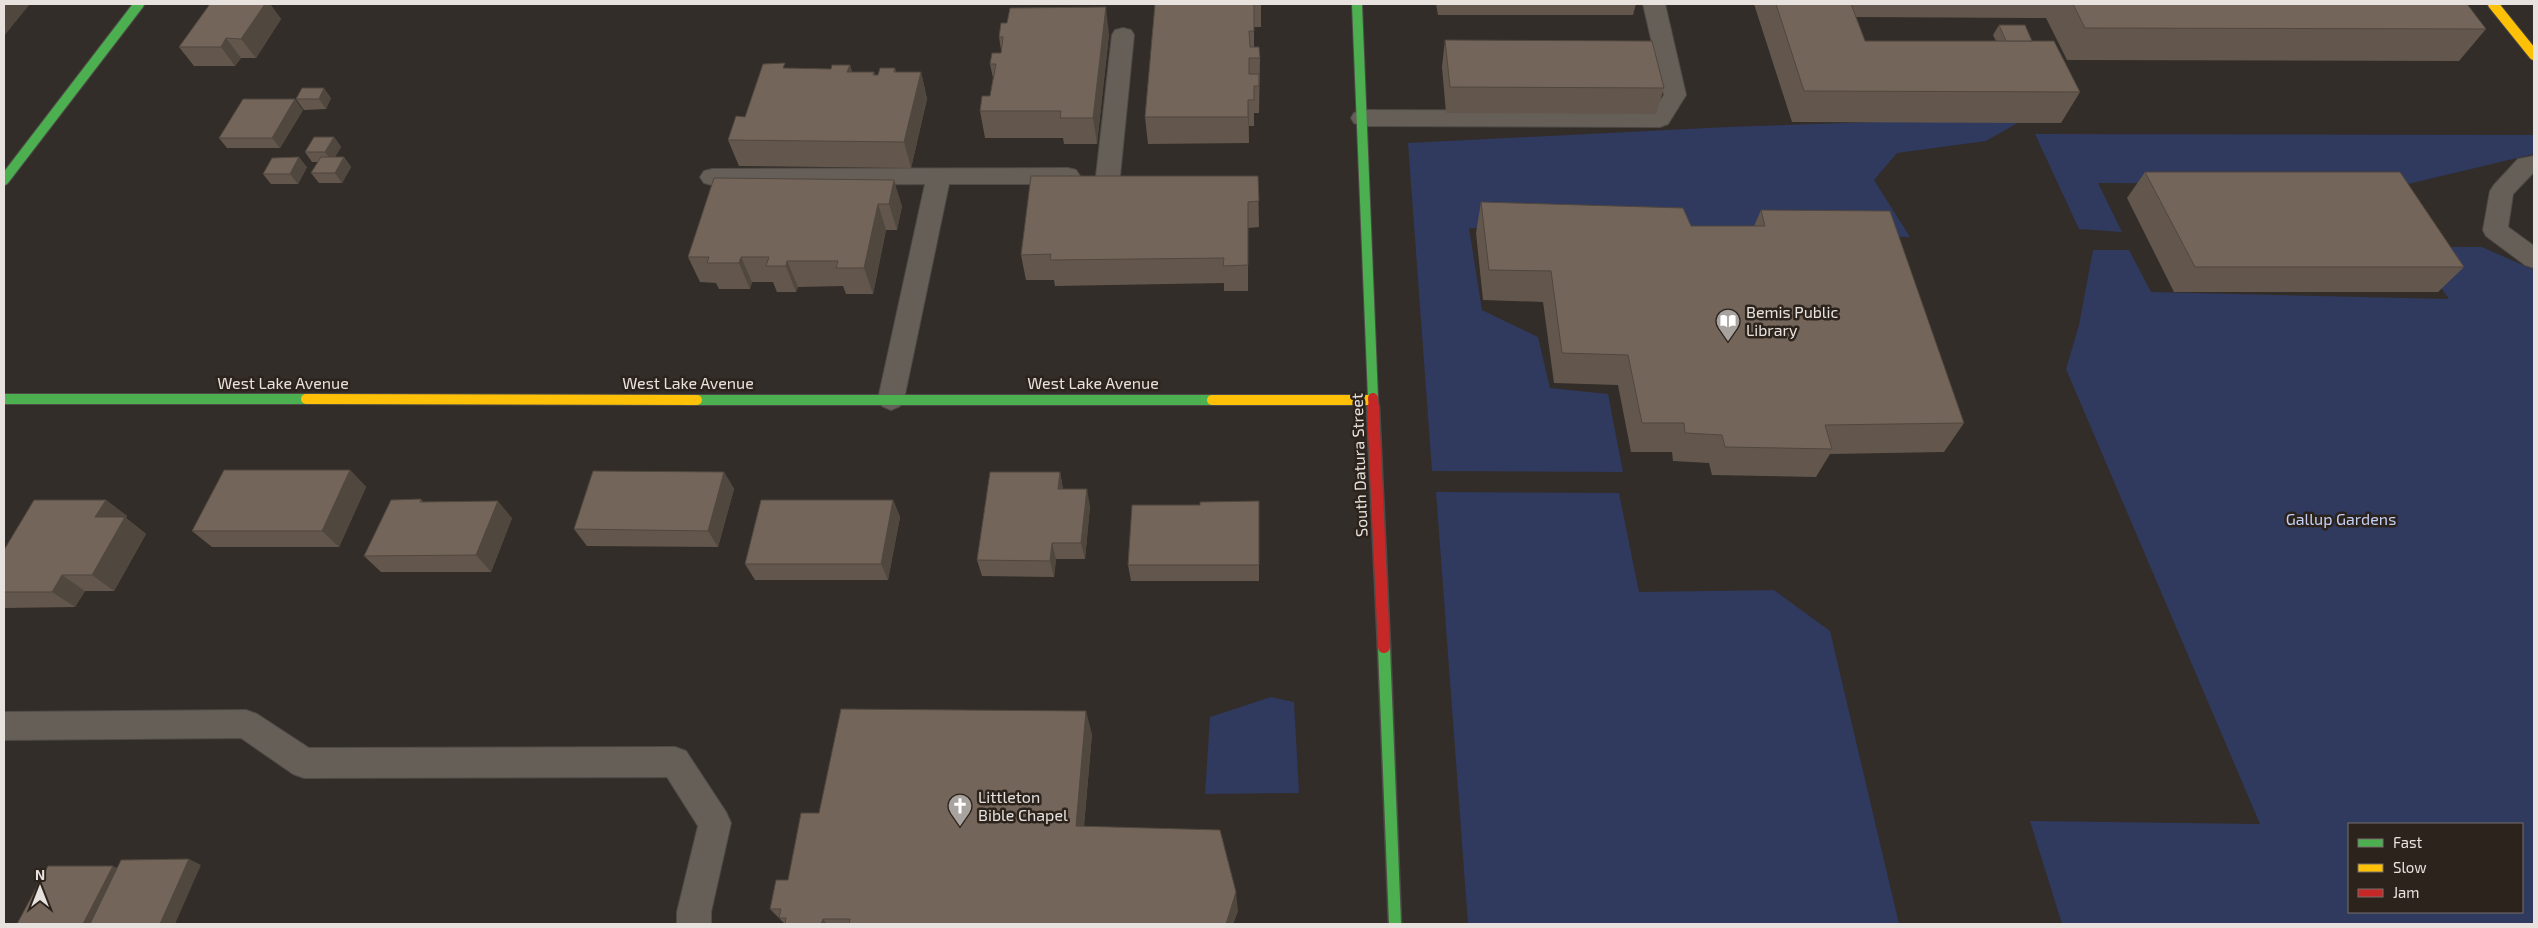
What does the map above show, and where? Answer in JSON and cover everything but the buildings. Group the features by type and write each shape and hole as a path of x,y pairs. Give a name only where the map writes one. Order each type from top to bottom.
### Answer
{"street":[{"path":"4,180 139,4"},
{"name":"South Datura Street","path":"1358,4 1372,400 1395,924"},
{"path":"2493,4 2534,55"},
{"name":"West Lake Avenue","path":"4,399 1372,400"}],"lane":[{"path":"1362,118 1660,119 1675,96 1654,4"},
{"path":"712,177 1118,176 1123,34"},
{"path":"2534,164 2526,165 2502,191 2495,230 2534,259"},
{"path":"891,399 939,176"},
{"path":"4,726 246,724 304,763 674,762 715,823 694,912 694,924"}],"green space":[{"path":"2028,117 1986,141 1897,153 1874,180 1910,237 1469,228 1482,310 1538,337 1550,388 1608,394 1623,472 1432,471 1408,143 1727,127"},
{"path":"2035,134 2534,135 2534,154 2408,184 2098,183 2122,232 2079,229"},
{"name":"Gallup Gardens","path":"2412,247 2482,247 2534,270 2534,924 2062,924 2030,821 2260,824 2066,369 2079,325 2093,250 2129,250 2151,292 2449,299"},
{"path":"1436,492 1619,493 1639,592 1774,590 1830,631 1899,924 1468,924"},
{"path":"1271,697 1294,702 1299,793 1205,794 1210,717"}],"traffic: fast":[{"path":"4,180 139,4"},
{"path":"1357,4 1373,398"},
{"path":"4,399 306,399"},
{"path":"697,400 1212,400"},
{"path":"1384,647 1395,924"}],"traffic: slow":[{"path":"2493,4 2534,55"},
{"path":"306,399 697,400"},
{"path":"1212,400 1372,400"}],"traffic: jam":[{"path":"1373,398 1384,647"}],"place":[{"name":"Bemis Public Library","path":"1728,342"},
{"name":"Littleton Bible Chapel","path":"960,827"}]}
